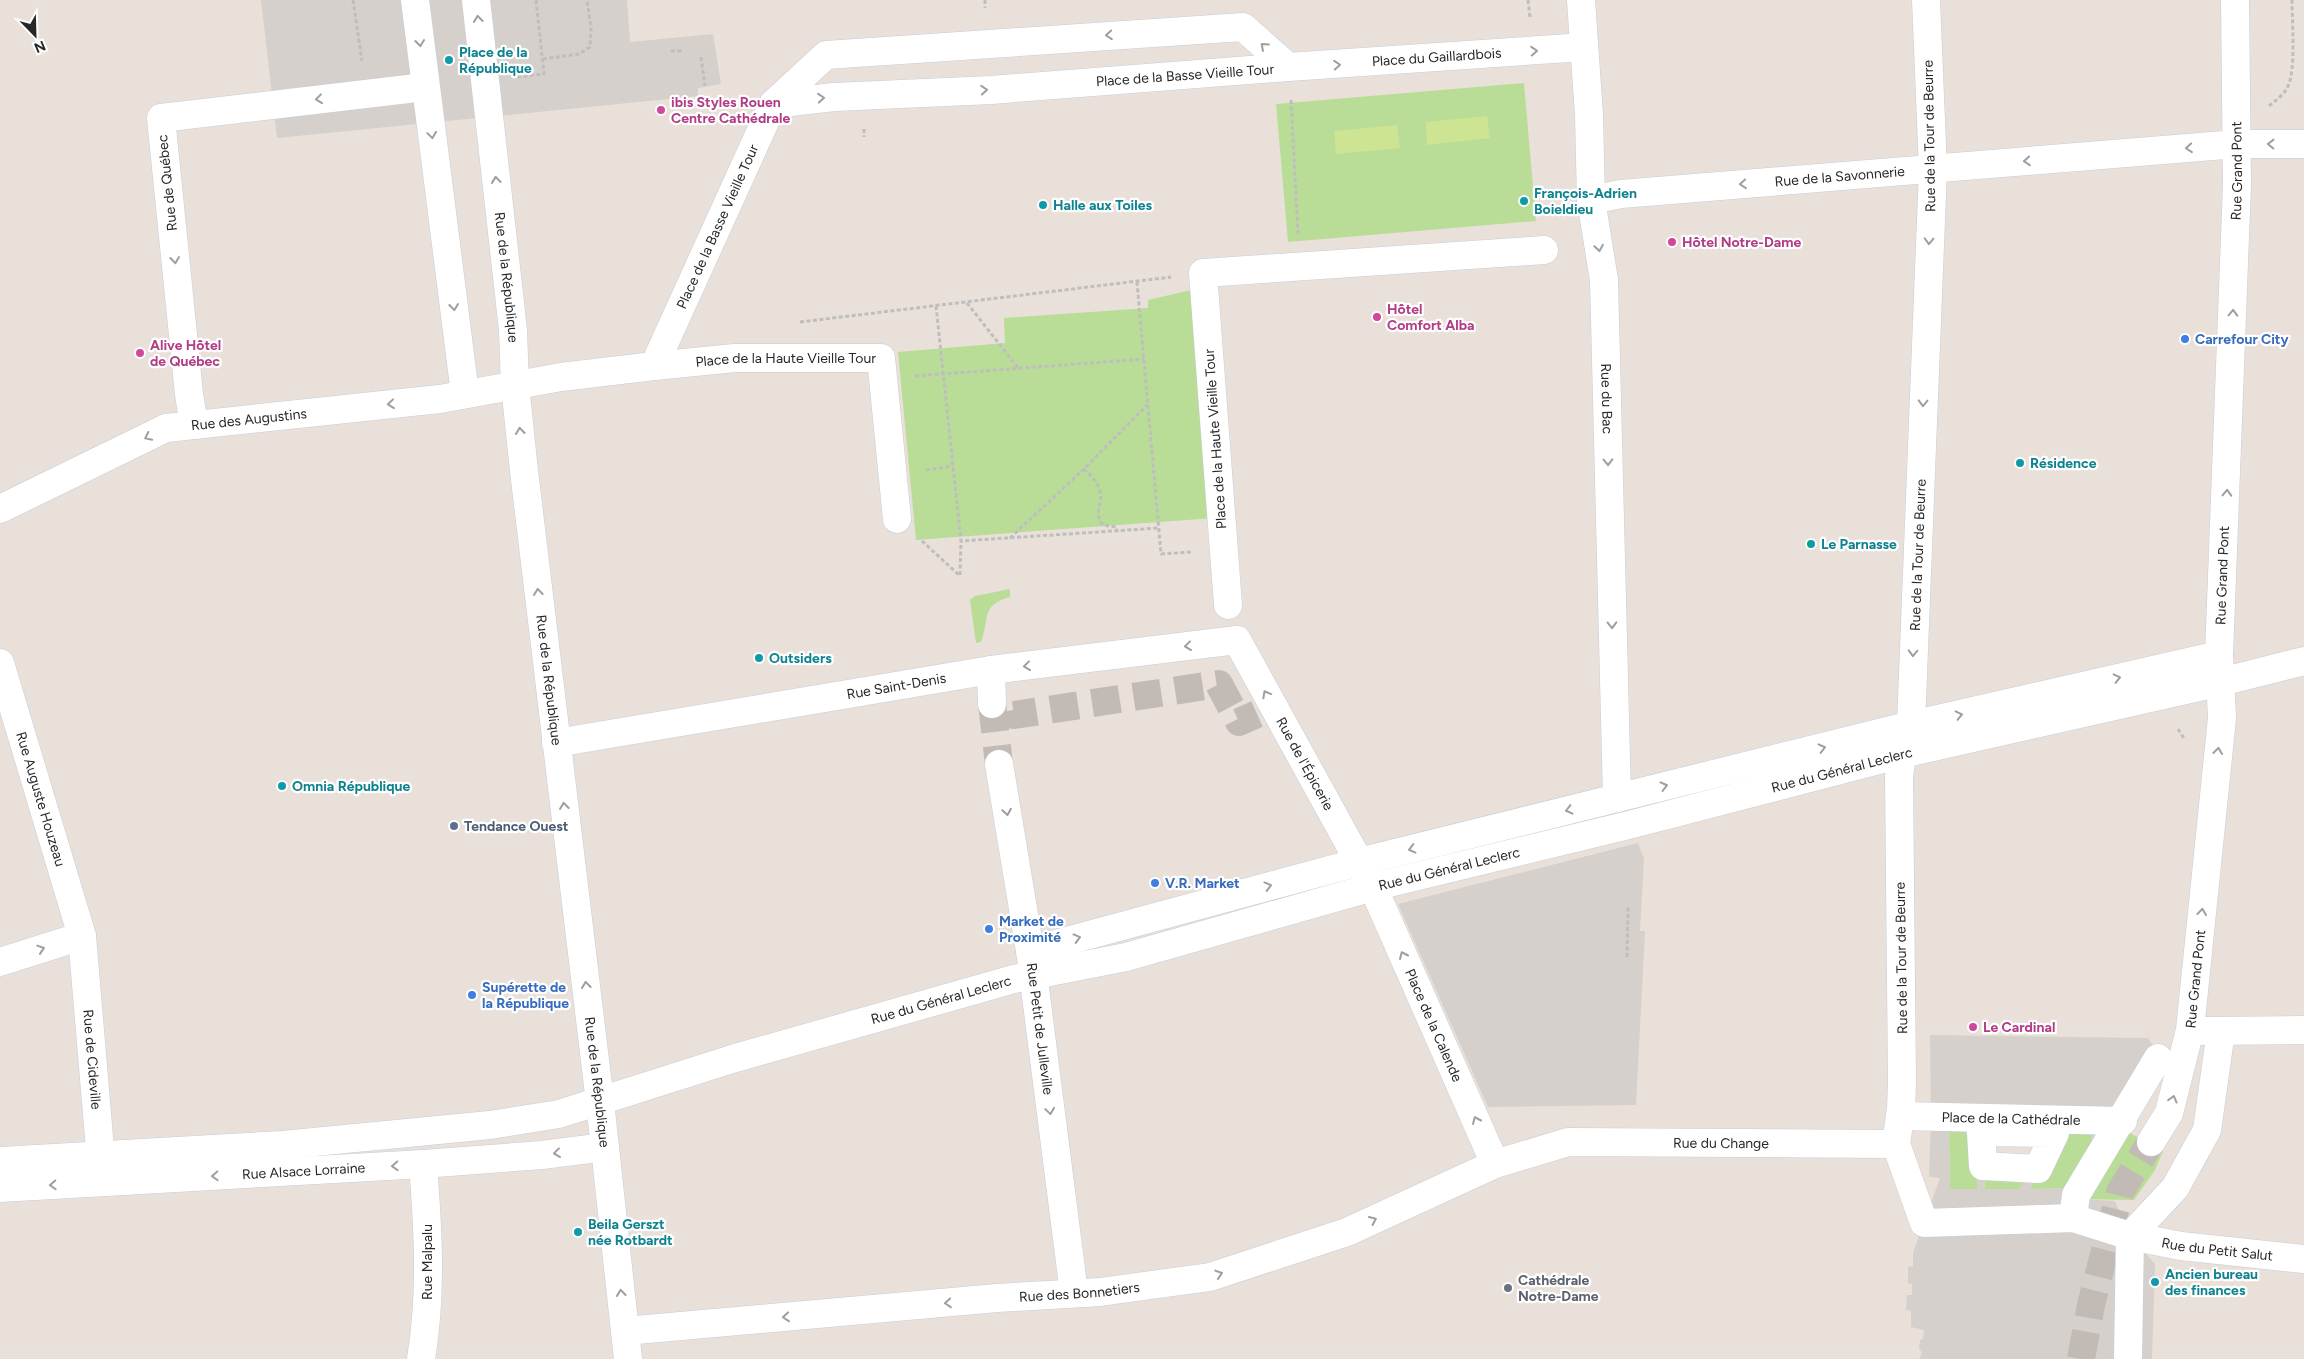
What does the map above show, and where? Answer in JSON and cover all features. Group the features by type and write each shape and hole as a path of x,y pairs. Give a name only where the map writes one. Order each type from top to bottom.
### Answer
{"street":[{"path":"415,0 465,394"},
{"name":"Rue de la République","path":"476,0 513,330 515,385 600,1102 628,1359"},
{"name":"Rue du Bac","path":"1581,0 1589,115 1591,200 1604,280 1617,798"},
{"name":"Rue de la Tour de Beurre","path":"1901,1112 1899,777 1902,754 1911,726 1933,169 1926,0"},
{"name":"Rue Grand Pont","path":"2151,1142 2169,1113 2190,1030 2222,718 2220,668 2237,144 2235,0"},
{"name":"Place de la Basse Vieille Tour","path":"657,357 773,104 826,55 1243,27 1288,67"},
{"name":"Place du Gaillardbois","path":"1288,67 1584,47"},
{"name":"Place de la Basse Vieille Tour","path":"773,104 834,97 991,90 1288,67"},
{"name":"Rue de Québec","path":"194,425 189,394 161,118 425,87"},
{"name":"Rue de la Savonnerie","path":"1591,200 1621,194 2237,144 2304,144"},
{"path":"1203,273 1544,250"},
{"name":"Place de la Haute Vieille Tour","path":"1203,273 1228,604"},
{"name":"Place de la Haute Vieille Tour","path":"515,385 657,357 881,358 897,519"},
{"name":"Rue des Augustins","path":"0,509 166,428 440,399 515,385"},
{"name":"Rue Saint-Denis","path":"556,743 991,670 1237,640"},
{"name":"Rue de l'Épicerie","path":"1237,640 1373,887"},
{"name":"Rue du Général Leclerc","path":"600,1102 732,1060 941,999 1032,963 1359,862 1911,726 2220,668 2304,660"},
{"name":"Rue Auguste Houzeau","path":"0,663 82,936"},
{"name":"Rue du Général Leclerc","path":"1032,963 1126,957 1373,887 1629,825 2220,668"},
{"path":"991,670 992,704"},
{"name":"Rue Petit de Julleville","path":"999,764 1032,963 1036,1008 1074,1293"},
{"name":"Place de la Calende","path":"1373,887 1504,1162"},
{"path":"0,962 82,936"},
{"name":"Rue de Cideville","path":"82,936 103,1182"},
{"path":"2190,1030 2304,1030"},
{"path":"2128,1359 2130,1236 2175,1188 2207,1130 2221,1031"},
{"path":"2073,1218 2076,1195 2123,1121 2158,1058"},
{"name":"Rue Alsace Lorraine","path":"0,1161 283,1145 481,1126 545,1117 600,1102"},
{"path":"1901,1112 1896,1144 1924,1223 2073,1218 2130,1236"},
{"name":"Place de la Cathédrale","path":"1901,1112 2123,1121"},
{"name":"Rue du Change","path":"1504,1162 1568,1142 1896,1144"},
{"name":"Rue Alsace Lorraine","path":"0,1188 423,1164 542,1155 605,1147"},
{"name":"Rue des Bonnetiers","path":"625,1331 1100,1292 1210,1277 1347,1232 1504,1162"},
{"name":"Rue Malpalu","path":"422,1359 426,1333 429,1265 423,1164"},
{"name":"Rue du Petit Salut","path":"2130,1236 2181,1246 2304,1259"}],"path":[{"path":"353,0 362,63"},
{"path":"508,78 544,74 536,0"},
{"path":"543,59 579,54 590,48 591,29 587,0"},
{"path":"985,0 985,8"},
{"path":"1528,0 1529,13"},
{"path":"671,51 682,51"},
{"path":"701,57 705,86"},
{"path":"1288,67 1300,265"},
{"path":"799,322 1203,273"},
{"path":"1137,282 1161,554 1224,550"},
{"path":"967,302 1018,368"},
{"path":"897,519 960,576 961,541 936,306"},
{"path":"883,378 1144,359"},
{"path":"1009,538 1084,469 1148,405"},
{"path":"1084,469 1093,478 1100,491 1100,504 1097,512 1099,520 1109,527 1116,527 1117,531"},
{"path":"961,541 1159,528"},
{"path":"1627,957 1628,907"}],"green space":[{"path":"1524,83 1536,221 1288,242 1276,104"},
{"path":"1487,116 1490,138 1427,145 1426,122"},
{"path":"1397,125 1400,148 1336,154 1334,131"},
{"path":"1200,288 1214,518 916,540 898,352 1005,343 1004,318 1148,308 1148,300"},
{"path":"1010,589 1010,597 994,604 990,609 981,642 976,643 970,600 975,596"},
{"path":"1949,1131 1964,1131 1977,1149 1977,1189 1950,1189"},
{"path":"2128,1132 2163,1151 2155,1170 2134,1200 2081,1199"},
{"path":"2055,1133 2092,1133 2090,1162 2069,1188 2030,1189"},
{"path":"1983,1166 2028,1168 2020,1189 1985,1189"}],"shaded area":[{"name":"Place de la République","path":"261,0 627,0 630,42 713,34 721,84 698,88 698,96 277,138"},
{"path":"1638,843 1644,859 1640,931 1645,931 1636,1105 1488,1107 1398,904"},
{"path":"1930,1035 2148,1038 2168,1070 2082,1199 2115,1201 2130,1236 2155,1264 2152,1359 1919,1359 1922,1353 1919,1348 1920,1340 1923,1339 1924,1330 1911,1327 1911,1311 1906,1310 1907,1295 1912,1295 1912,1284 1908,1283 1908,1266 1913,1267 1913,1253 1940,1178 1929,1177 1931,1117","holes":["1964,1131 1977,1149 1977,1189 1950,1189 1949,1132","1981,1132 2092,1133 2090,1162 2069,1188 2030,1189 2038,1169 2028,1168 2020,1189 1985,1189"]}],"tunnel":[{"path":"1013,710 1014,715 1219,684 1239,722 1257,714"},
{"path":"992,704 999,764"},
{"path":"2081,1359 2091,1305 2120,1192 2151,1142"}],"place":[{"name":"Place de la République","path":"449,60"},
{"name":"ibis Styles Rouen Centre Cathédrale","path":"661,110"},
{"name":"François-Adrien Boieldieu","path":"1524,201"},
{"name":"Halle aux Toiles","path":"1043,205"},
{"name":"Hôtel Notre-Dame","path":"1672,242"},
{"name":"Hôtel Comfort Alba","path":"1377,317"},
{"name":"Carrefour City","path":"2185,339"},
{"name":"Alive Hôtel de Québec","path":"140,353"},
{"name":"Résidence","path":"2020,463"},
{"name":"Le Parnasse","path":"1811,544"},
{"name":"Outsiders","path":"759,658"},
{"name":"Omnia République","path":"282,786"},
{"name":"Tendance Ouest","path":"454,826"},
{"name":"V.R. Market","path":"1155,883"},
{"name":"Market de Proximité","path":"989,929"},
{"name":"Supérette de la République","path":"472,995"},
{"name":"Le Cardinal","path":"1973,1027"},
{"name":"Beila Gerszt née Rotbardt","path":"578,1232"},
{"name":"Ancien bureau des finances","path":"2155,1282"},
{"name":"Cathédrale Notre-Dame","path":"1508,1288"}]}
